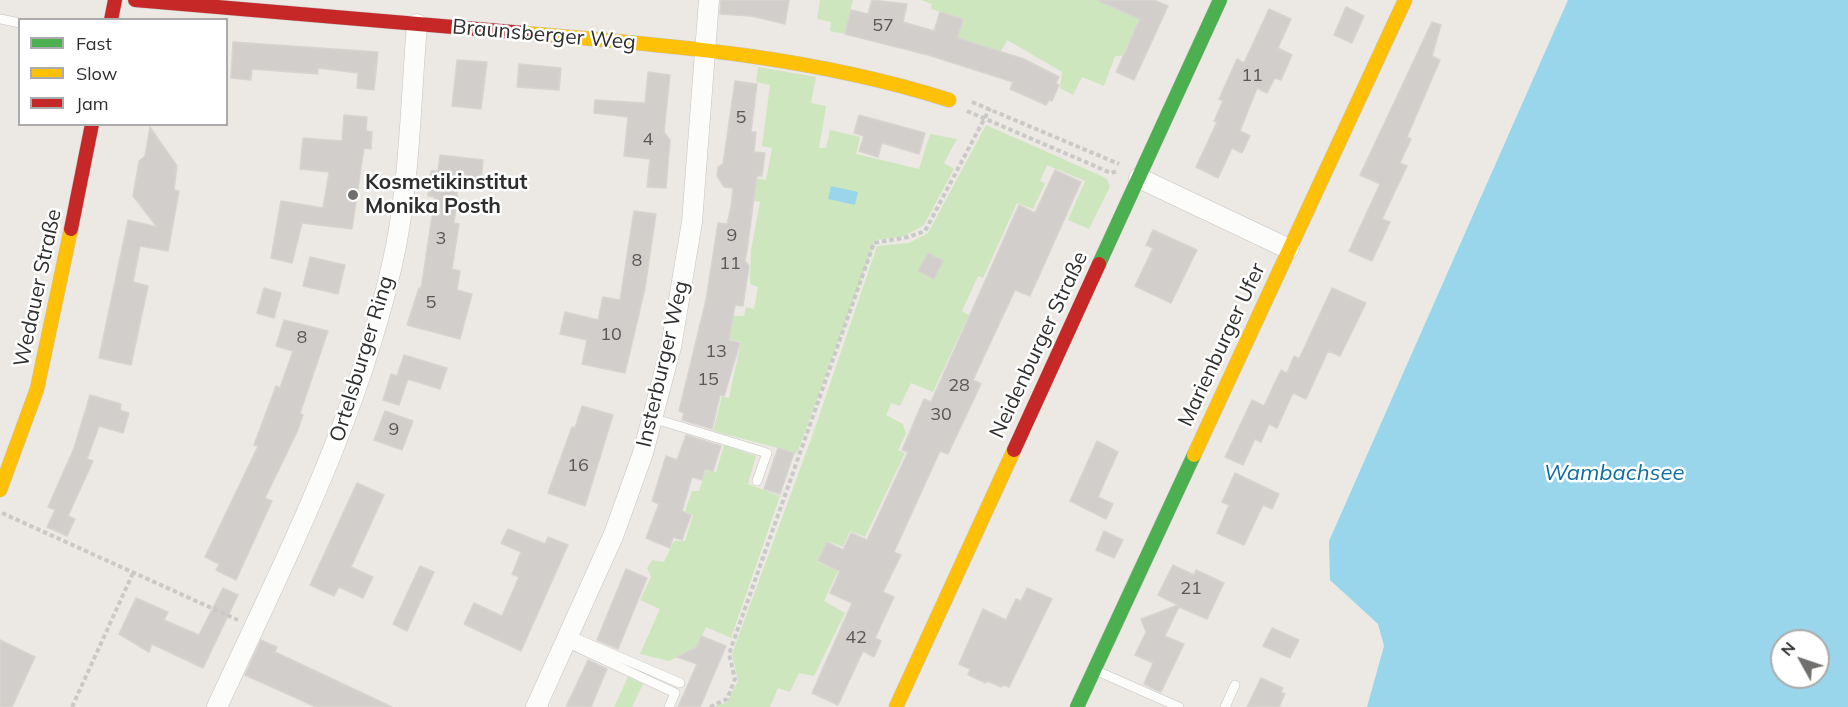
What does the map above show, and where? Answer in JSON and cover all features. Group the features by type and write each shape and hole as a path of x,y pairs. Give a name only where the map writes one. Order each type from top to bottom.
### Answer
{"street":[{"path":"111,18 115,0"},
{"name":"Braunsberger Weg","path":"135,0 705,48 801,63 908,87 949,100"},
{"name":"Insterburger Weg","path":"536,707 614,534 644,453 671,347 692,222 709,0"},
{"name":"Neidenburger Straße","path":"896,707 1220,0"},
{"name":"Marienburger Ufer","path":"1077,707 1405,0"},
{"name":"Ortelsburger Ring","path":"224,705 253,627 332,455 357,391 375,331 396,245 406,172 417,24"},
{"name":"Wedauer Straße","path":"0,490 38,389 92,126"},
{"path":"1139,178 1289,249"}],"lane":[{"path":"0,19 18,23"},
{"path":"652,418 767,453 757,481"},
{"path":"567,638 680,683"},
{"path":"567,638 675,693 669,707"},
{"path":"1094,670 1179,707"},
{"path":"1225,707 1235,685"}],"path":[{"path":"960,97 990,108 1117,161 1124,170 1111,172 986,117 956,107 949,100 960,97"},
{"path":"710,707 727,699 735,679 729,654 874,243 925,231 990,108"},
{"path":"0,512 253,627"},
{"path":"72,707 133,573"}],"green space":[{"path":"820,0 853,0 845,34 830,31 831,22 817,19"},
{"path":"921,0 1125,0 1120,10 1140,19 1122,56 1115,56 1104,86 1082,77 1073,95 1060,88 1062,72 1007,40 1000,53 957,38 962,19 931,9 932,4"},
{"path":"758,67 816,77 811,103 826,106 819,148 826,148 830,130 860,137 856,154 919,169 930,134 957,139 944,163 954,169 924,225 905,236 876,240 797,453 713,431 722,396 729,398 741,342 721,337 724,316 744,316 746,307 754,309 758,287 750,284 751,250 760,202 749,200 753,178 766,180 772,148 762,146 770,85 756,82"},
{"path":"986,125 1107,179 1110,187 1089,229 1068,220 1085,181 1047,165 1040,181 1045,184 1033,209 1017,203 983,278 978,276 962,311 969,315 933,392 911,383 900,406 891,403 886,415 903,424 906,434 898,450 905,453 865,537 850,531 843,547 827,541 817,562 838,571 824,601 845,613 814,676 799,673 790,692 778,688 770,707 714,707 727,702 738,681 732,654 814,431 877,246 909,243 928,233"},
{"path":"724,445 756,456 748,484 780,496 731,638 706,627 697,647 669,661 640,654 660,609 640,600 651,577 647,568 652,560 664,562 674,541 685,541 693,515 685,511 692,491 699,491 706,470 716,472"},
{"path":"628,677 643,684 632,707 614,707"}],"water":[{"name":"Wambachsee","path":"1568,0 1848,0 1848,707 1367,707 1384,646 1378,624 1330,580 1329,541"},
{"path":"831,186 858,192 855,205 828,199"}],"building":[{"path":"721,0 789,0 785,24 751,16 720,14"},
{"path":"872,0 907,4 903,22 934,31 940,12 963,19 957,38 1024,59 1059,77 1056,83 1059,85 1052,101 1049,100 1046,105 1010,89 1013,82 928,55 845,34 851,10 868,14"},
{"path":"1097,0 1154,0 1168,6 1134,80 1116,72 1140,19"},
{"path":"1346,7 1364,16 1352,43 1334,35"},
{"path":"1269,9 1291,19 1278,48 1292,55 1281,80 1275,78 1267,93 1257,88 1240,131 1250,136 1242,153 1232,148 1218,178 1196,167 1217,122 1214,121 1223,101 1219,99 1237,59 1244,63"},
{"path":"1432,22 1441,25 1432,56 1440,60 1407,137 1411,139 1400,163 1407,166 1382,219 1390,222 1372,261 1349,251 1380,184 1360,175"},
{"path":"233,42 378,52 374,90 357,88 358,73 318,68 318,74 252,69 251,80 231,78"},
{"path":"457,60 487,62 481,109 452,106"},
{"path":"519,64 561,68 559,90 517,87"},
{"path":"648,72 670,75 664,132 670,140 666,188 647,187 650,159 624,156 628,117 594,113 595,100 645,103"},
{"path":"735,81 757,84 751,132 756,132 754,152 765,153 762,176 757,176 745,261 749,266 743,306 735,305 729,340 740,343 724,396 720,395 712,429 682,420 684,413 679,411 706,300 718,223 727,224 731,207 733,188 724,187 717,176 718,167 723,164"},
{"path":"344,115 367,117 366,131 372,132 371,149 364,148 352,229 302,223 292,263 271,258 281,201 323,208 329,172 300,169 303,138 342,141"},
{"path":"859,115 925,133 919,154 882,143 878,157 859,151 864,136 854,133"},
{"path":"150,127 177,166 174,190 179,191 168,251 140,246 133,282 148,286 131,365 99,358 128,220 157,227 133,196 139,161 145,156"},
{"path":"440,155 483,160 481,182 459,179 454,223 459,224 452,269 460,271 457,290 472,294 460,339 407,325 419,288 421,289 435,197 428,196 431,171 438,171"},
{"path":"1055,170 1081,182 1030,296 1015,290 973,380 981,384 948,454 940,451 894,552 901,555 883,592 894,597 875,638 881,641 874,657 863,651 838,705 812,693 852,603 830,593 840,571 818,561 827,542 843,550 851,533 867,540 908,452 902,450 924,399 931,402 1019,205 1035,213"},
{"path":"634,211 656,214 645,288 625,373 582,364 587,340 560,334 565,312 598,320 603,297 620,300"},
{"path":"1153,230 1197,250 1171,303 1135,286 1153,248 1146,245"},
{"path":"928,253 943,261 934,279 918,271"},
{"path":"310,257 345,265 338,294 303,286"},
{"path":"264,288 281,293 274,318 257,313"},
{"path":"1332,288 1366,303 1340,356 1328,351 1306,399 1293,393 1277,428 1269,424 1261,442 1255,439 1243,465 1225,457 1252,400 1264,406 1281,370 1287,373 1294,356 1299,359"},
{"path":"284,320 328,331 300,413 303,415 297,432 265,498 272,501 236,580 216,570 219,564 205,557 258,446 254,445 276,386 280,388 293,351 276,346"},
{"path":"404,355 447,368 440,389 408,379 399,405 383,400 391,374 397,376"},
{"path":"90,395 121,404 120,410 129,413 123,433 99,426 87,459 93,461 68,516 75,519 67,536 47,527 55,510 48,507 74,448"},
{"path":"582,406 613,415 585,506 548,493"},
{"path":"385,411 413,421 402,450 374,440"},
{"path":"686,435 721,446 713,471 705,469 702,480 692,477 682,511 691,515 682,540 673,537 670,548 646,538 659,504 652,501 666,456 677,460"},
{"path":"1097,441 1118,452 1098,497 1113,504 1106,519 1070,501"},
{"path":"778,448 794,453 780,494 764,489"},
{"path":"1235,473 1279,494 1272,509 1263,505 1244,545 1217,533 1229,505 1222,502"},
{"path":"357,483 384,495 351,567 373,577 363,598 339,587 334,596 310,585"},
{"path":"508,529 545,544 548,537 568,545 521,651 464,624 474,603 502,616 519,577 512,574 521,552 501,543"},
{"path":"1104,531 1123,540 1114,558 1096,550"},
{"path":"1173,565 1194,575 1196,570 1224,583 1207,619 1179,607 1165,636 1184,644 1161,692 1144,684 1153,663 1135,655 1146,632 1141,619 1178,605 1158,595"},
{"path":"420,566 434,572 407,631 393,624"},
{"path":"626,569 647,578 618,649 597,640"},
{"path":"223,588 238,595 203,668 152,644 149,652 119,634 136,598 168,612 164,620 199,635"},
{"path":"1027,588 1052,599 1009,687 1004,685 1001,687 987,681 986,683 968,675 970,669 959,664 983,609 1006,620 1016,599 1021,601"},
{"path":"1272,628 1299,640 1290,658 1263,646"},
{"path":"701,636 726,646 700,707 678,707 697,664 677,657 697,647"},
{"path":"0,640 35,657 12,707 0,707"},
{"path":"261,640 277,647 275,652 392,707 316,707 245,675"},
{"path":"588,660 607,669 591,707 566,707"},
{"path":"1261,678 1283,688 1281,692 1285,694 1279,707 1247,707"}],"traffic: fast":[{"path":"1099,264 1220,0"},
{"path":"1077,707 1194,455"}],"traffic: slow":[{"path":"1194,455 1405,0"},
{"path":"524,33 739,54 845,73 949,100"},
{"path":"0,490 37,389 71,229"},
{"path":"896,707 1014,450"}],"traffic: jam":[{"path":"111,18 115,0"},
{"path":"135,0 524,33"},
{"path":"71,229 92,126"},
{"path":"1014,450 1099,264"}],"place":[{"name":"Kosmetikinstitut Monika Posth","path":"353,195"}]}
